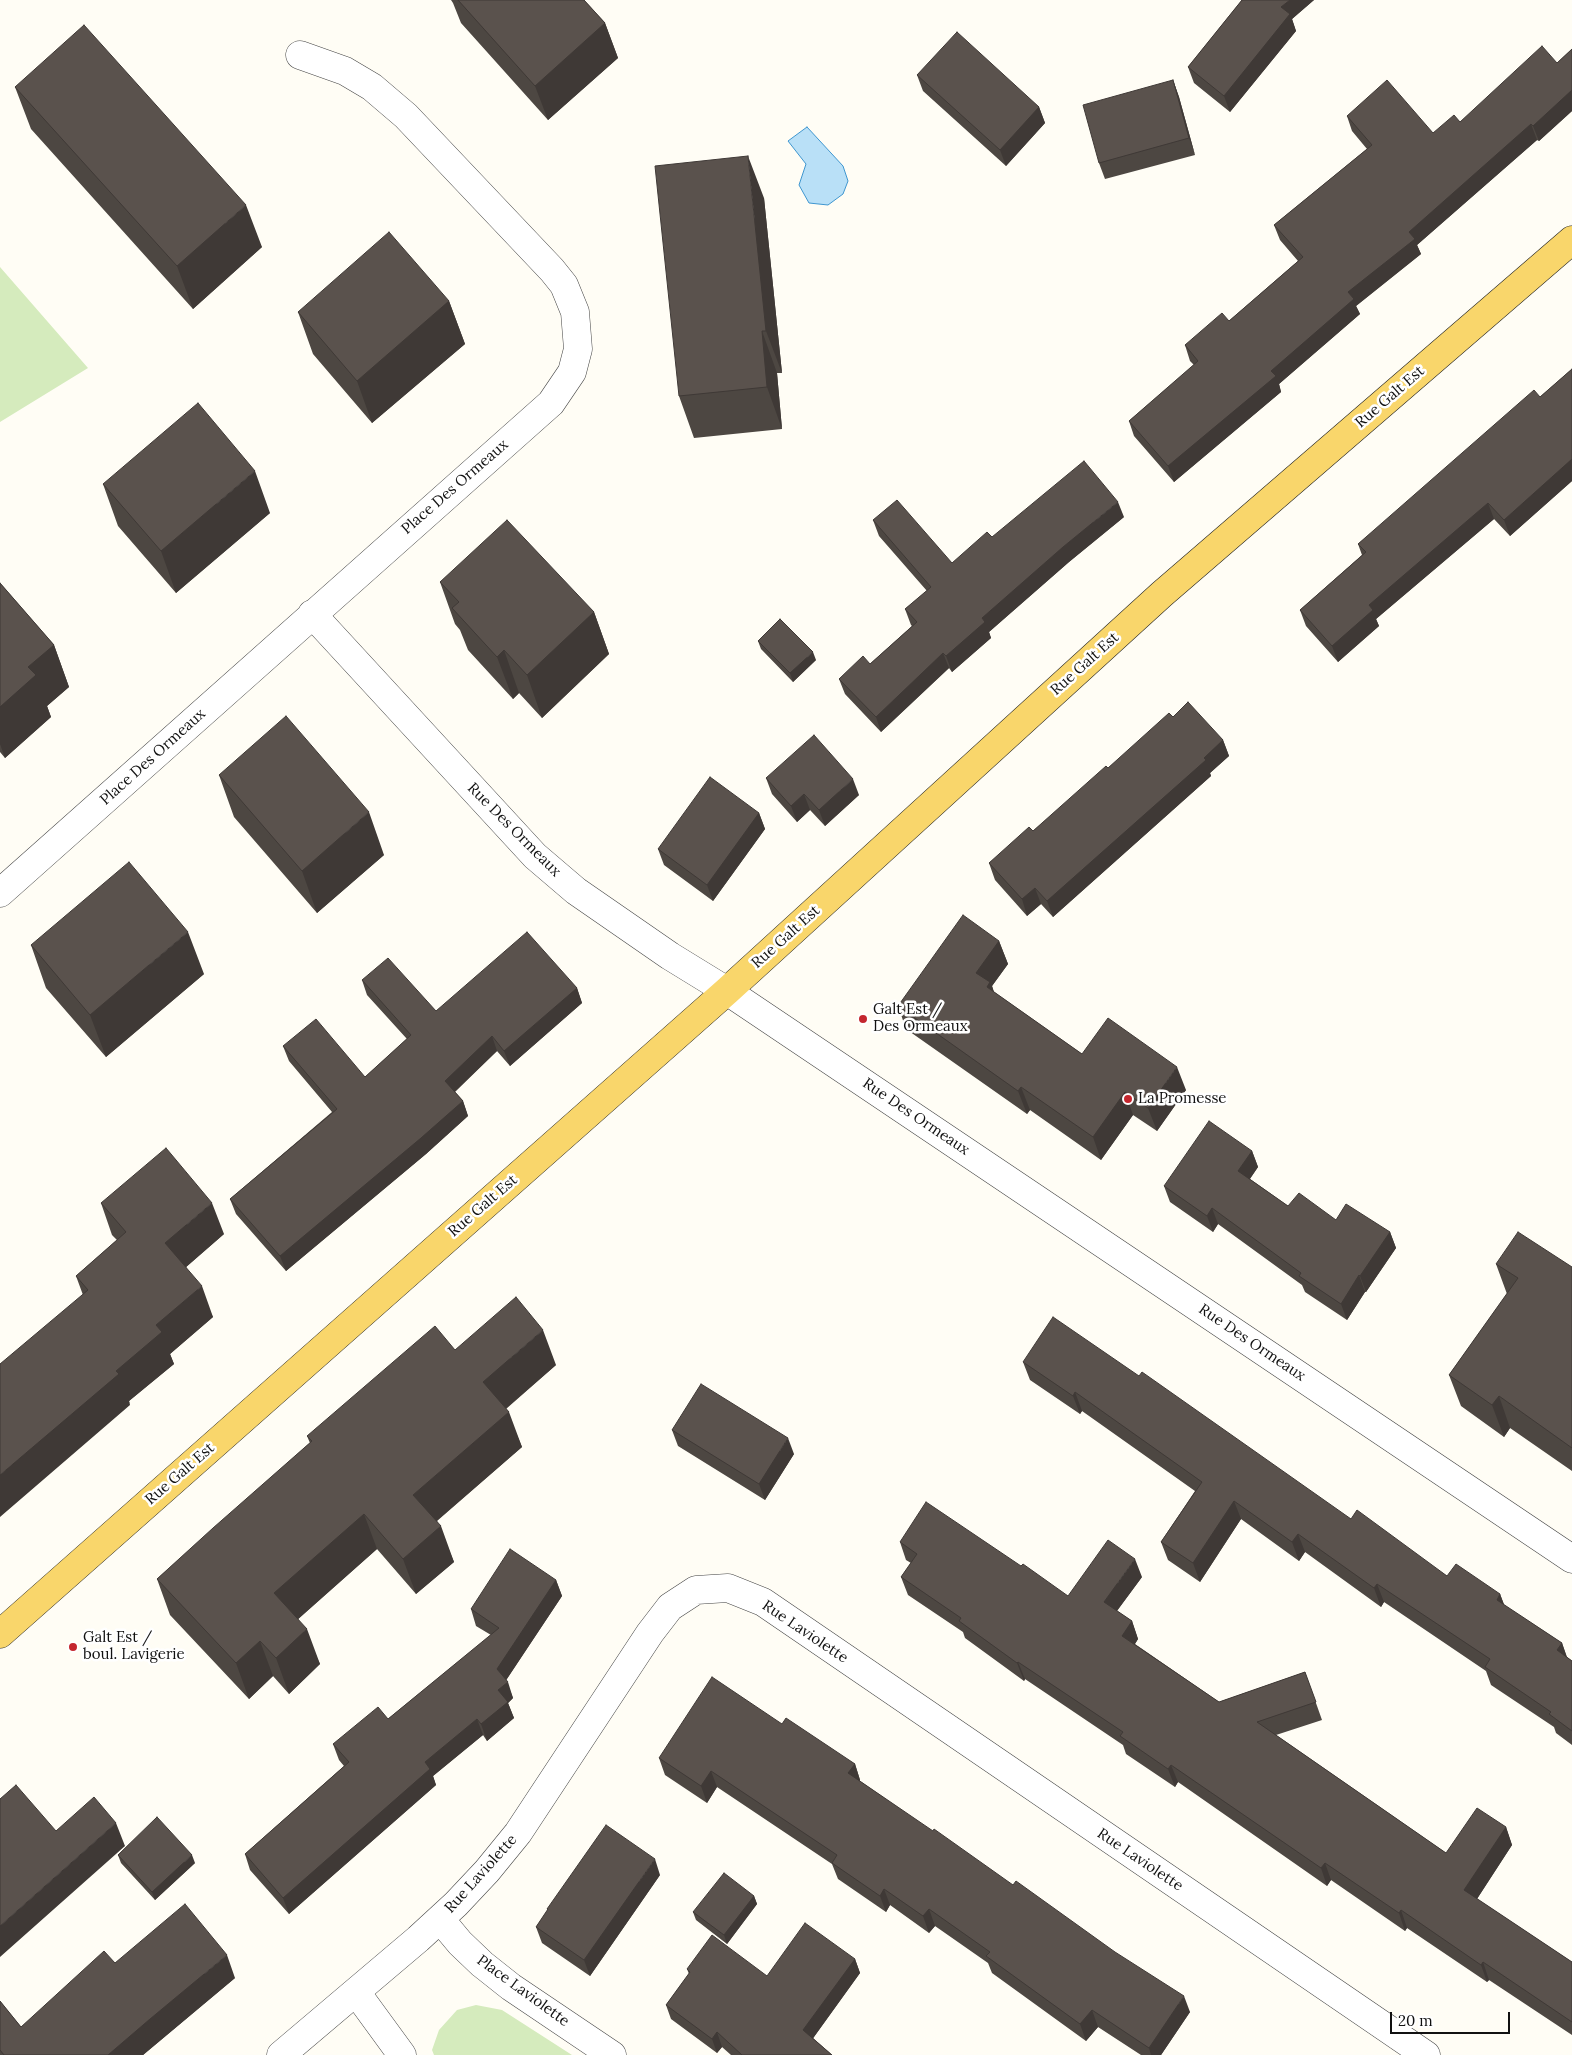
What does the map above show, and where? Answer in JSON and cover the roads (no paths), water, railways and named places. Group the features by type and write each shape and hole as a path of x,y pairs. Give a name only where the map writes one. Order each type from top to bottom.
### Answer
{"main road":[{"name":"Rue Galt Est","path":"0,1634 727,990 1162,594 1572,240"}],"street":[{"name":"Place Des Ormeaux","path":"0,893 551,403 572,372 578,349 575,312 564,285 552,270 406,116 372,87 345,71 300,55"},
{"name":"Rue Des Ormeaux","path":"312,614 535,856 576,891 670,956 727,990 1572,1559"},
{"name":"Rue Laviolette","path":"281,2055 440,1919 487,1872 518,1834 650,1633 670,1607 696,1590 728,1588 763,1602 1426,2055"},
{"name":"Place Laviolette","path":"440,1919 476,1958 511,1987 612,2055"},
{"path":"356,1992 402,2055"}],"water":[{"path":"807,127 843,166 848,181 843,194 828,205 809,203 799,185 806,164 788,141"}],"place":[{"name":"Galt Est / Des Ormeaux","path":"863,1019"},
{"name":"La Promesse","path":"1128,1099"},
{"name":"Galt Est / boul. Lavigerie","path":"73,1647"}]}
